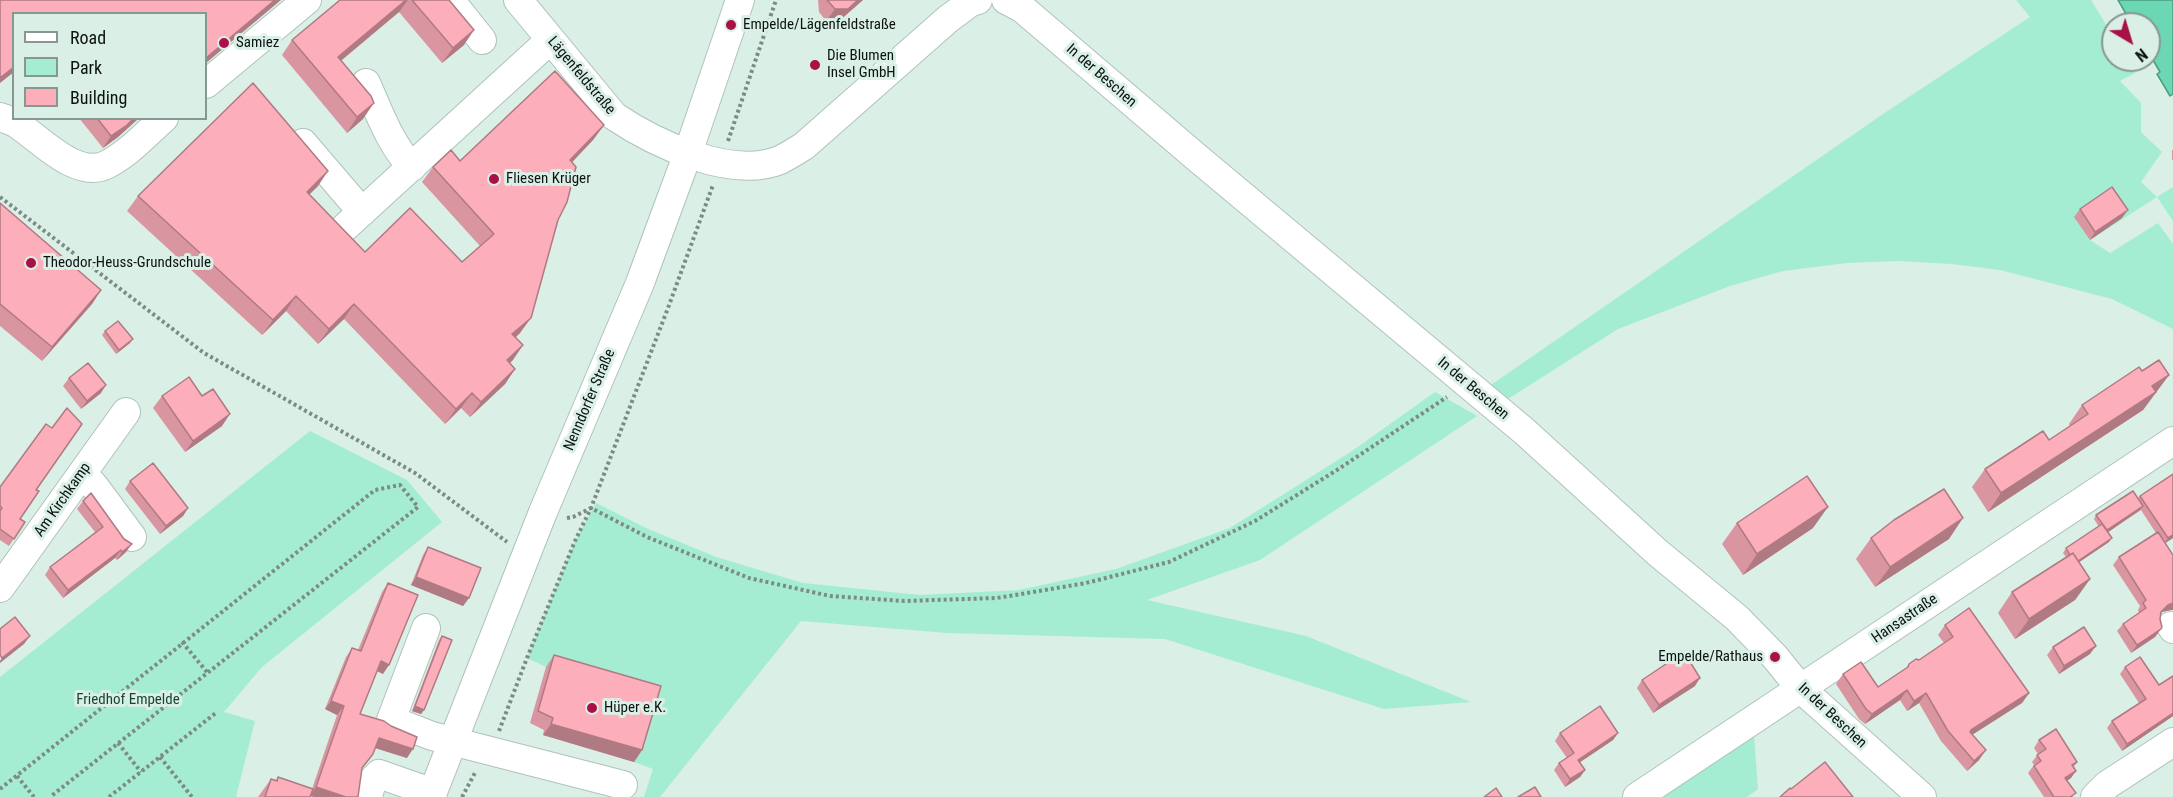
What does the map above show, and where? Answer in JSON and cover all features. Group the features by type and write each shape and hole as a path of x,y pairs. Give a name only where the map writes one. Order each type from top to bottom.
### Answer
{"street":[{"path":"207,83 307,0"},
{"path":"450,0 482,40"},
{"name":"Lägenfeldstraße","path":"519,0 614,116 665,146 688,153"},
{"name":"Nenndorfer Straße","path":"432,795 543,513 640,284 740,0"},
{"path":"688,153 737,166 760,165 779,160 804,146 948,19 971,2 978,0"},
{"name":"In der Beschen","path":"1006,0 1023,9 1524,431 1658,553 1737,618 1775,657 1800,688 1914,795"},
{"path":"286,124 352,221 550,40"},
{"path":"366,83 389,134 403,158 412,167"},
{"path":"0,117 16,124 70,162 89,168 105,165 126,151 162,120"},
{"name":"Am Kirchkamp","path":"0,588 126,412"},
{"name":"Hansastraße","path":"1637,797 2173,441"},
{"path":"83,473 132,537"},
{"path":"426,628 391,720 432,736 623,785"},
{"path":"2095,797 2107,786 2173,742"},
{"path":"368,797 372,781 380,774 432,795"}],"path":[{"path":"462,797 471,777 492,751 575,541 591,508 669,308 776,0"},
{"path":"0,197 204,353 415,473 526,556"},
{"path":"591,508 647,537 748,578 830,596 904,601 997,598 1086,583 1168,562 1255,521 1467,384"},
{"path":"0,789 375,490 400,485 418,507 50,797"},
{"path":"543,513 556,518 573,517 591,508"},
{"path":"182,642 207,672"},
{"path":"109,797 217,712"},
{"path":"118,743 141,772"},
{"path":"160,757 192,797"},
{"path":"17,776 34,797"}],"green space":[{"path":"2016,0 2091,0 2101,16 2101,72 2135,73 2120,81 2141,103 2141,132 2162,152 2141,182 2157,197 2090,240 2110,253 2158,223 2173,244 2173,329 2112,299 2000,270 1898,261 1847,263 1783,271 1730,286 1618,329 1508,399 1488,387 1883,114 2030,17"},
{"path":"2173,187 2173,221 2157,197"},
{"path":"1435,392 1477,416 1260,560 1147,600 1306,636 1471,702 1384,709 1165,639 947,633 801,621 660,797 644,797 653,769 634,762 546,667 527,658 575,541 596,503 646,528 716,557 803,583 920,595 1019,590 1116,569 1230,528 1352,451"},
{"name":"Friedhof Empelde","path":"310,431 407,480 442,522 262,667 224,712 255,721 236,797 0,797 0,677"},
{"path":"1754,735 1758,789 1747,797 1658,797"}],"shaded area":[{"path":"2118,0 2173,0 2173,94 2170,96 2157,74 2161,72 2161,12 2125,12"}],"building":[{"name":"Samiez","path":"0,0 275,0 207,57 207,12 12,12 12,69 0,78"},
{"path":"340,0 406,0 338,57 371,96 374,103 357,117 292,40"},
{"path":"412,0 449,0 474,30 453,48"},
{"path":"827,0 858,0 848,9 835,9"},
{"path":"555,71 604,125 570,160 576,167 567,202 558,220 531,318 512,334 523,345 507,360 515,369 481,402 472,393 456,409 354,304 329,329 296,296 273,320 138,196 253,83 328,171 307,192 365,252 410,208 462,262 494,234 433,167 451,150 460,161"},
{"path":"99,120 132,120 127,125 111,136"},
{"path":"2112,187 2128,210 2095,232 2080,209"},
{"path":"0,203 101,290 52,347 0,304"},
{"path":"118,321 133,339 119,350 105,331"},
{"path":"2159,360 2169,375 2152,386 2156,392 2001,493 1985,469 2043,431 2049,440 2088,414 2082,405 2139,367 2142,371"},
{"path":"88,363 106,385 87,401 69,378"},
{"path":"189,377 202,396 213,389 230,414 193,441 162,396"},
{"path":"67,408 82,424 36,490 39,491 20,519 25,522 14,539 0,529 2,508 0,506 0,487 46,424 52,428"},
{"path":"153,463 188,508 166,526 130,481"},
{"path":"2173,474 2173,535 2168,538 2140,496"},
{"path":"1807,476 1828,507 1757,554 1737,523"},
{"path":"1944,489 1963,518 1890,567 1871,538 1894,520"},
{"path":"2133,491 2143,506 2107,530 2096,515"},
{"path":"91,493 124,539 132,544 68,590 50,567 103,527 83,501"},
{"path":"2102,524 2112,538 2078,561 2073,553 2070,555 2066,548"},
{"path":"2158,532 2173,555 2173,603 2161,612 2161,629 2137,645 2123,624 2146,608 2143,603 2146,600 2119,557"},
{"path":"428,547 481,568 469,598 416,577"},
{"path":"2073,553 2090,579 2029,619 2012,592"},
{"path":"388,583 418,595 389,665 381,661 360,714 384,721 417,737 413,749 379,738 373,754 362,768 358,797 346,797 316,787 344,706 331,701 352,648 361,651"},
{"path":"1969,608 2029,693 1971,730 1970,732 1986,750 1974,761 1948,731 1926,693 1914,701 1907,690 1872,714 1866,709 1843,674 1861,662 1878,687 1916,659 1919,660 1953,637 1945,625"},
{"path":"15,617 30,636 2,658 0,629"},
{"path":"2084,627 2096,646 2064,666 2053,647"},
{"path":"442,636 452,640 424,710 415,706"},
{"path":"1684,652 1700,678 1659,705 1642,680"},
{"name":"Hüper e.K.","path":"554,655 661,686 642,750 551,724 553,718 538,711"},
{"path":"2140,657 2159,685 2173,676 2173,713 2127,744 2112,721 2146,699 2125,667"},
{"path":"1600,706 1618,733 1578,760 1585,770 1570,779 1559,763 1574,753 1560,733"},
{"path":"2056,729 2077,762 2072,765 2076,771 2065,778 2076,793 2070,797 2054,797 2034,766 2041,761 2037,755 2046,749 2039,740"},
{"path":"1825,762 1853,797 1780,797 1790,788"},
{"path":"278,777 313,789 310,797 265,797 271,779 277,781"},
{"path":"1535,787 1541,797 1518,797"},
{"path":"1496,788 1502,797 1484,797"}],"place":[{"name":"Empelde/Lägenfeldstraße","path":"731,25"},
{"name":"Samiez","path":"224,43"},
{"name":"Die Blumen Insel GmbH","path":"815,65"},
{"name":"Fliesen Krüger","path":"494,179"},
{"name":"Theodor-Heuss-Grundschule","path":"31,263"},
{"name":"Empelde/Rathaus","path":"1775,657"},
{"name":"Hüper e.K.","path":"592,708"}]}
